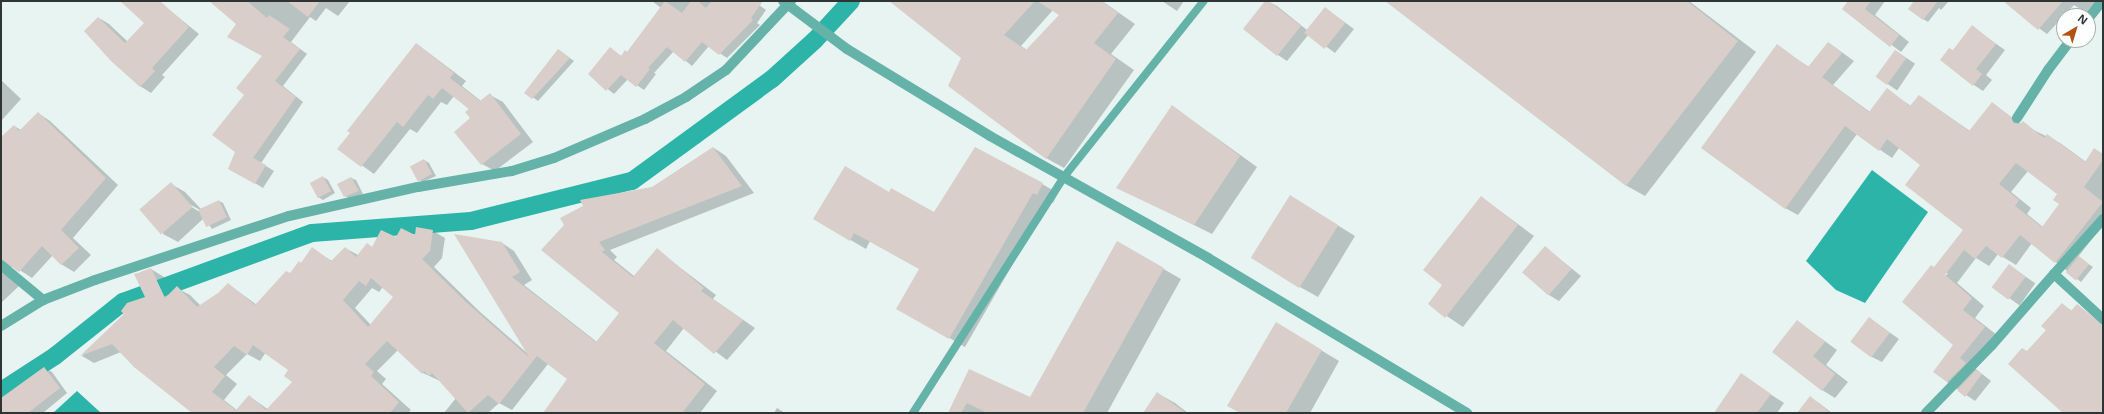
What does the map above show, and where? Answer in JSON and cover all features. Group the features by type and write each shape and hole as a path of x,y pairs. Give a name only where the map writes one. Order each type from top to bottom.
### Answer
{"street":[{"path":"1,326 42,300 176,251 290,216 418,187 512,171 554,158 645,119 686,97 726,70 787,2 799,14 846,49 1063,178 1208,258 1467,413"},
{"path":"2017,118 2048,70 2065,48"},
{"path":"1926,413 1992,345 2103,219"},
{"path":"1,265 42,300"},
{"path":"2054,274 2103,318"}],"lane":[{"path":"913,413 1063,178 1204,1"}],"water":[{"path":"1872,170 1928,212 1865,303 1836,290 1806,261"},
{"path":"77,391 101,413 53,413"}],"building":[{"path":"120,1 160,1 189,27 152,68 155,71 140,87 111,61 84,31 98,17 125,43 144,23"},
{"path":"209,1 247,1 267,18 269,15 290,29 283,37 300,49 275,81 296,97 253,158 266,165 255,184 228,169 235,152 212,135 244,95 236,88 262,56 227,37 236,24"},
{"path":"287,1 320,1 308,17"},
{"path":"665,1 682,13 691,1 698,1 706,8 712,1 763,1 751,18 753,20 719,55 702,42 685,62 667,47 648,68 650,69 636,87 621,75 606,91 588,74 610,47 621,56 625,50 627,52"},
{"path":"889,1 1035,1 1004,35 1026,50 1059,15 1037,1 1101,1 1118,13 1094,43 1116,59 1046,159 948,86 961,58"},
{"path":"1265,1 1269,1 1301,26 1277,56 1243,29"},
{"path":"1385,1 1687,1 1738,41 1626,186"},
{"path":"1848,1 1871,1 1865,9 1899,35 1890,47 1842,9"},
{"path":"1914,1 1938,1 1923,20 1908,9"},
{"path":"2003,1 2063,1 2038,30"},
{"path":"1325,7 1345,23 1324,49 1304,33"},
{"path":"1972,25 1996,44 1976,69 1982,74 1973,86 1940,60 1949,48 1953,50"},
{"path":"1828,42 1842,53 1822,77 1869,112 1887,88 1910,106 1919,95 1969,131 1992,102 2011,117 2013,123 2020,124 2023,121 2044,138 2047,134 2085,162 2094,148 2103,154 2103,160 2084,187 2103,202 2055,263 2020,235 2002,258 1986,246 1975,259 1964,250 1945,275 1972,298 1963,310 1985,327 1960,358 1966,363 1947,382 1933,372 1953,345 1902,302 1931,265 1934,267 1963,230 1905,185 1920,165 1887,139 1879,151 1845,126 1785,209 1701,148 1777,44 1808,67","holes":["2016,163 2057,194 2053,200 2059,204 2042,227 2015,206 2019,200 1999,184"]},
{"path":"416,43 454,73 450,78 480,101 490,93 521,134 481,165 454,132 470,118 465,112 469,109 442,88 433,99 428,95 403,127 397,122 361,167 337,149 350,133 347,131"},
{"path":"558,49 570,58 532,99 524,93"},
{"path":"1895,50 1906,58 1887,85 1876,77"},
{"path":"1172,105 1240,156 1194,225 1116,188"},
{"path":"38,112 106,178 61,230 79,248 61,265 42,246 19,272 1,259 1,137 14,125 19,131"},
{"path":"713,147 742,186 599,242 605,250 602,252 633,277 657,248 704,288 701,291 743,320 714,354 673,320 654,343 705,384 682,413 543,413 567,379 537,356 499,404 488,395 468,413 432,373 429,376 424,371 422,374 387,341 365,364 374,372 371,376 399,402 390,413 192,413 134,367 112,344 80,356 124,314 121,311 127,303 145,297 134,274 151,268 165,298 177,286 197,307 218,293 228,283 255,305 286,271 290,273 299,261 301,263 312,247 331,261 345,247 356,257 367,243 372,247 381,230 396,237 401,228 415,235 416,227 433,230 430,251 422,259 466,302 529,357 454,234 502,242 520,272 512,277 596,342 619,313 541,250 564,225 560,218 583,206 580,200 652,187","holes":["371,278 393,297 368,327 343,300 359,281 366,286","253,345 288,370 284,376 292,382 266,410 249,395 236,410 212,392 225,376 214,367 234,346 247,355"]},
{"path":"975,147 1043,183 1037,195 1033,193 949,339 896,309 919,269 854,233 850,241 813,219 845,166 889,192 891,188 934,212"},
{"path":"424,159 432,174 418,182 410,167"},
{"path":"323,176 331,191 318,198 310,183"},
{"path":"351,177 359,191 344,197 337,184"},
{"path":"171,182 193,207 161,234 139,210"},
{"path":"1290,195 1338,225 1299,288 1251,258"},
{"path":"1481,196 1518,225 1445,318 1428,304 1442,285 1423,270"},
{"path":"219,200 227,217 206,227 198,210"},
{"path":"1117,241 1164,268 1083,413 987,413 967,403 961,413 948,413 969,369 1030,397"},
{"path":"1545,246 1571,269 1548,295 1522,272"},
{"path":"2079,256 2089,264 2076,281 2066,272"},
{"path":"2009,264 2026,277 2008,300 1992,287"},
{"path":"2062,303 2071,311 2077,304 2103,325 2103,413 2063,413 2008,364 2022,348 2027,351 2046,330 2041,326"},
{"path":"1869,317 1890,333 1871,357 1850,342"},
{"path":"1797,320 1825,342 1813,356 1835,374 1822,391 1772,352"},
{"path":"1276,322 1322,350 1286,413 1240,413 1227,406"},
{"path":"44,367 60,388 28,413 1,413 1,398"},
{"path":"1976,370 1982,374 1965,397 1957,390"},
{"path":"1741,373 1771,394 1757,413 1714,413"},
{"path":"1157,392 1186,413 1143,413"},
{"path":"1810,396 1831,413 1797,413"}],"waterway":[{"path":"1,391 55,356 123,302 312,233 471,221 632,181 772,79 815,40 851,1"}]}
